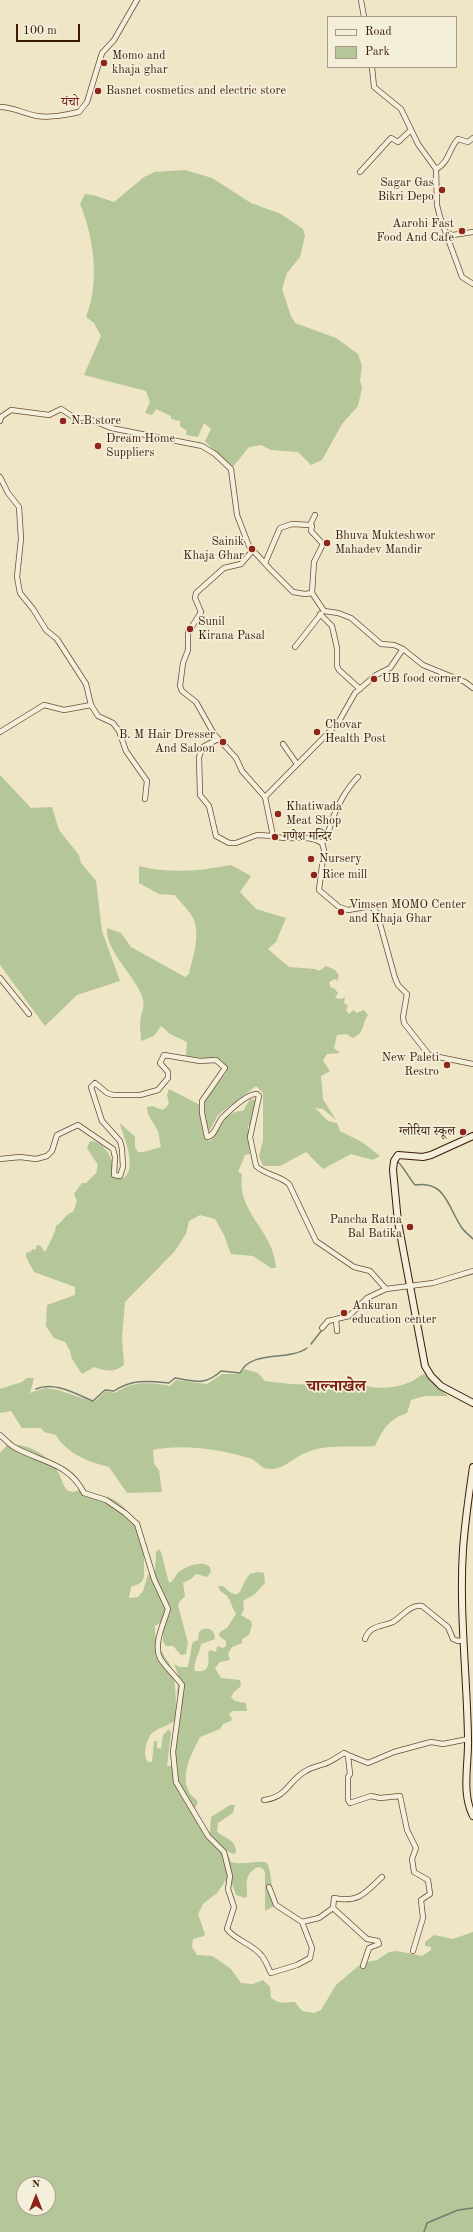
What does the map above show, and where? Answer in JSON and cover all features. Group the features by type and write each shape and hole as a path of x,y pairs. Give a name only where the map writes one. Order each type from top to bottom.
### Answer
{"main road":[{"path":"473,1136 430,1155 423,1157 398,1155 394,1160 398,1222 409,1286 427,1371 441,1386 473,1402"},
{"path":"473,1467 463,1548 463,1640 468,1739 467,1795 468,1806 473,1816"}],"street":[{"path":"0,107 11,107 35,116 48,118 79,112 87,102 102,52 114,40 137,0"},
{"path":"361,0 364,16"},
{"path":"372,68 374,87 401,109 411,130 436,169 437,205 462,277 473,284"},
{"path":"360,172 391,138 398,142 411,130"},
{"path":"436,169 442,167 458,139 468,142 473,138"},
{"path":"447,233 454,235 473,232"},
{"path":"0,421 1,417 11,410 49,415 61,409 75,418 87,418 110,428 202,446 215,454 231,469 237,515 249,546 293,592 305,594 312,593"},
{"path":"0,477 8,493 19,507 21,539 17,577 20,593 33,609 46,630 57,639 86,684 91,705 98,716 113,723 119,731 126,751 147,781 145,799"},
{"path":"315,515 310,525 312,526 311,531 323,544 314,562 312,593 322,613 332,626 338,648 337,666 339,670 360,689"},
{"path":"265,563 280,528 292,524 310,525"},
{"path":"253,550 241,564 224,568 214,579 199,588 195,598 201,612 188,633 188,650 183,663 180,686 185,694 196,702 218,739 236,758 242,771 265,797 273,836"},
{"path":"295,647 322,613"},
{"path":"322,613 338,613 351,618 381,644 394,645 403,649 423,665 465,682 473,688"},
{"path":"265,797 338,723 360,689 376,675 390,668 403,649"},
{"path":"0,732 44,705 64,710 91,705"},
{"path":"218,739 203,747 199,757 198,767 200,795 210,806 216,836 230,843 236,843 257,836 273,836 283,839 310,837 322,843 324,850 319,890 339,907 348,910 368,905 374,907 393,965 395,978 398,985 407,994 403,1017 407,1029 429,1055 442,1059 464,1060 473,1064"},
{"path":"283,744 297,764"},
{"path":"322,843 328,836 332,821 340,804 358,777"},
{"path":"0,978 29,1014"},
{"path":"0,1159 20,1157 36,1159 47,1156 52,1151 57,1135 78,1125 112,1149 115,1157 114,1174 120,1176 123,1167 120,1141 102,1121 91,1087 95,1083 106,1093 146,1095 158,1090 168,1078 168,1072 160,1063 164,1055 200,1061 216,1060 225,1068 202,1102 202,1113 207,1137 213,1133 221,1119 250,1095 257,1094 259,1096 250,1136 256,1166 264,1171 281,1177 289,1184 316,1241 354,1267 370,1271 386,1289"},
{"path":"322,1328 328,1321 335,1321 349,1316 367,1298 386,1289 433,1283 473,1271"},
{"path":"367,1298 370,1304"},
{"path":"335,1321 337,1331"},
{"path":"0,1435 13,1447 66,1470 77,1480 84,1493 106,1500 126,1513 137,1524 154,1579 168,1609 157,1646 160,1658 175,1674 182,1685 173,1752 176,1782 208,1836 224,1852 230,1876 228,1889 234,1907 227,1929 232,1936 251,1946 262,1956 271,1973 297,1965 310,1958 312,1948 302,1922 276,1905 269,1886"},
{"path":"365,1639 367,1633 375,1627 391,1622 406,1613 410,1608 422,1606 445,1624 453,1639 458,1641 463,1640"},
{"path":"264,1800 284,1794 302,1773 316,1764 323,1765 344,1753 368,1763 394,1752 431,1742 443,1744 468,1739"},
{"path":"348,1755 350,1774 348,1777 348,1800 350,1803 371,1796 380,1798 400,1796 407,1830 416,1848 412,1859 414,1872 428,1880 430,1894 421,1900 423,1918 413,1951"},
{"path":"302,1922 319,1918 333,1908 334,1898 348,1901 362,1896 382,1877"},
{"path":"333,1908 367,1939 378,1941 379,1944 370,1948 363,1966"}],"green space":[{"path":"185,170 212,178 251,203 281,214 303,229 305,236 300,257 287,273 282,289 291,316 295,323 336,338 358,354 362,366 360,380 362,388 358,406 342,424 322,460 311,465 298,452 271,450 261,445 249,447 232,468 205,441 211,429 204,423 198,437 186,435 187,431 180,426 180,421 171,419 171,416 156,409 152,415 145,413 150,402 146,391 84,375 101,336 94,323 86,317 93,289 94,260 89,231 80,204 85,194 114,202 144,177 155,172"},
{"path":"0,775 31,808 52,807 59,830 79,855 81,863 96,881 102,931 120,981 77,995 45,1026 0,965"},
{"path":"231,865 251,876 240,892 256,909 286,918 276,942 268,949 289,967 315,969 319,971 326,966 335,970 339,975 337,981 335,979 329,982 331,988 334,988 338,993 335,998 342,999 345,996 344,1003 348,1006 346,1010 349,1014 354,1010 356,1013 364,1010 368,1015 362,1030 357,1036 353,1038 346,1034 337,1035 334,1048 340,1053 327,1054 323,1061 330,1071 321,1076 323,1099 336,1120 323,1109 315,1108 328,1121 337,1123 340,1131 362,1142 380,1156 373,1160 351,1154 323,1169 306,1152 280,1166 263,1166 259,1156 263,1141 263,1093 256,1086 218,1115 210,1130 207,1130 204,1112 205,1100 226,1073 227,1069 221,1060 186,1056 187,1042 170,1034 161,1026 154,1036 141,1041 140,1022 144,1005 142,996 110,945 107,928 121,933 131,947 185,977 189,974 196,946 196,931 193,918 175,895 159,894 139,883 139,866 162,870 185,871"},
{"path":"169,1089 200,1105 201,1123 208,1141 212,1140 216,1130 223,1120 232,1113 243,1111 250,1099 256,1100 251,1125 248,1126 250,1154 245,1155 238,1172 242,1174 244,1200 269,1243 274,1255 276,1268 271,1268 253,1256 231,1254 224,1235 215,1219 200,1215 189,1221 186,1234 174,1252 125,1302 122,1337 124,1365 113,1370 102,1370 94,1367 82,1374 72,1359 65,1342 54,1338 46,1326 47,1305 75,1295 75,1287 34,1272 26,1257 26,1253 33,1249 36,1250 36,1246 40,1245 45,1252 56,1226 68,1214 73,1212 77,1201 74,1194 82,1183 86,1183 96,1173 98,1165 87,1148 90,1141 96,1142 105,1148 117,1175 124,1178 128,1173 130,1159 120,1123 135,1137 135,1147 138,1152 144,1152 161,1147 158,1131 148,1114 147,1107 152,1106 163,1110 169,1104 167,1095"},
{"path":"244,1369 258,1373 265,1381 309,1385 331,1383 350,1377 363,1385 379,1388 403,1385 424,1374 448,1396 425,1396 411,1400 407,1413 396,1418 387,1425 375,1446 320,1448 303,1454 275,1469 264,1468 252,1459 217,1450 177,1447 153,1450 154,1464 159,1470 162,1492 127,1493 109,1467 86,1460 72,1452 56,1435 44,1432 41,1428 22,1428 11,1411 0,1413 0,1389 22,1382 27,1378 34,1378 30,1393 45,1388 58,1390 94,1402 106,1391 115,1393 134,1384 148,1383 170,1386 176,1380 207,1384 222,1374 240,1374"},
{"path":"8,1444 15,1444 37,1451 49,1460 58,1472 68,1491 75,1492 82,1488 115,1500 126,1509 139,1530 142,1538 144,1554 143,1579 140,1583 131,1587 129,1598 138,1597 143,1591 148,1575 155,1573 156,1552 159,1549 169,1583 173,1581 178,1572 183,1569 199,1564 210,1567 211,1572 207,1577 196,1574 191,1579 183,1583 185,1596 178,1605 188,1643 186,1654 181,1655 173,1646 166,1646 163,1642 163,1627 160,1623 155,1626 157,1641 173,1672 176,1712 174,1721 150,1735 145,1752 148,1762 152,1762 154,1741 157,1741 157,1748 161,1749 163,1735 169,1729 171,1733 167,1766 171,1766 182,1709 177,1693 179,1677 174,1664 180,1667 188,1667 193,1642 198,1640 199,1632 204,1629 210,1629 215,1636 215,1639 201,1644 194,1668 195,1671 204,1671 208,1667 208,1653 210,1650 216,1652 217,1646 223,1648 226,1646 226,1641 219,1636 220,1632 227,1628 236,1614 227,1596 218,1586 223,1586 229,1592 237,1594 240,1592 250,1574 258,1572 264,1573 265,1583 255,1594 243,1601 244,1609 241,1615 251,1621 252,1625 249,1635 242,1639 242,1643 232,1647 228,1654 230,1660 220,1662 215,1668 221,1678 240,1680 241,1686 231,1697 235,1701 246,1703 247,1711 232,1711 229,1715 232,1718 231,1721 223,1724 220,1729 200,1737 188,1763 186,1783 189,1792 198,1802 195,1808 208,1833 210,1832 211,1817 230,1805 235,1805 233,1813 218,1823 217,1831 234,1844 236,1853 233,1854 226,1850 231,1862 267,1863 271,1878 274,1906 265,1911 265,1872 262,1868 258,1867 248,1876 247,1896 245,1898 236,1895 231,1881 226,1880 217,1893 203,1904 198,1914 205,1934 204,1936 193,1939 192,1947 197,1955 212,1956 217,1959 231,1969 241,1983 253,1984 263,1980 270,1987 271,1998 274,2000 286,2003 295,2002 302,2011 314,2013 321,2010 336,1985 362,1963 377,1960 389,1952 397,1951 422,1956 431,1950 431,1947 425,1946 425,1942 434,1935 453,1939 473,1932 473,2232 0,2232 0,1453"}],"waterway":[{"path":"397,1161 415,1185 425,1185 440,1191 445,1197 462,1228 473,1239"},
{"path":"311,1344 322,1330"},
{"path":"36,1389 43,1387 57,1387 93,1401 105,1390 114,1391 127,1384 147,1381 169,1383 175,1378 205,1381 221,1371 240,1373 246,1366 261,1358 290,1354 307,1348"},
{"path":"424,2232 427,2223 458,2210 473,2208"}],"place":[{"name":"Momo and khaja ghar","path":"104,63"},
{"name":"Basnet cosmetics and electric store","path":"98,91"},
{"name":"Sagar Gas Bikri Depo","path":"442,190"},
{"name":"Aarohi Fast Food And Cafe","path":"462,231"},
{"name":"N.B store","path":"63,421"},
{"name":"Dream Home Suppliers","path":"98,446"},
{"name":"Bhuva Mukteshwor Mahadev Mandir","path":"327,543"},
{"name":"Sainik Khaja Ghar","path":"252,549"},
{"name":"Sunil Kirana Pasal","path":"190,629"},
{"name":"UB food corner","path":"374,679"},
{"name":"Chovar Health Post","path":"317,732"},
{"name":"B. M Hair Dresser And Saloon","path":"223,742"},
{"name":"Khatiwada Meat Shop","path":"278,814"},
{"name":"गणेश मन्दिर","path":"275,837"},
{"name":"Nursery","path":"311,859"},
{"name":"Rice mill","path":"314,875"},
{"name":"Vimsen MOMO Center and Khaja Ghar","path":"341,912"},
{"name":"New Paleti Restro","path":"447,1065"},
{"name":"ग्लोरिया स्कूल","path":"463,1132"},
{"name":"Pancha Ratna Bal Batika","path":"410,1227"},
{"name":"Ankuran education center","path":"344,1313"}],"district":[{"name":"यंचो","path":"70,103"},
{"name":"चाल्नाखेल","path":"336,1387"}]}
